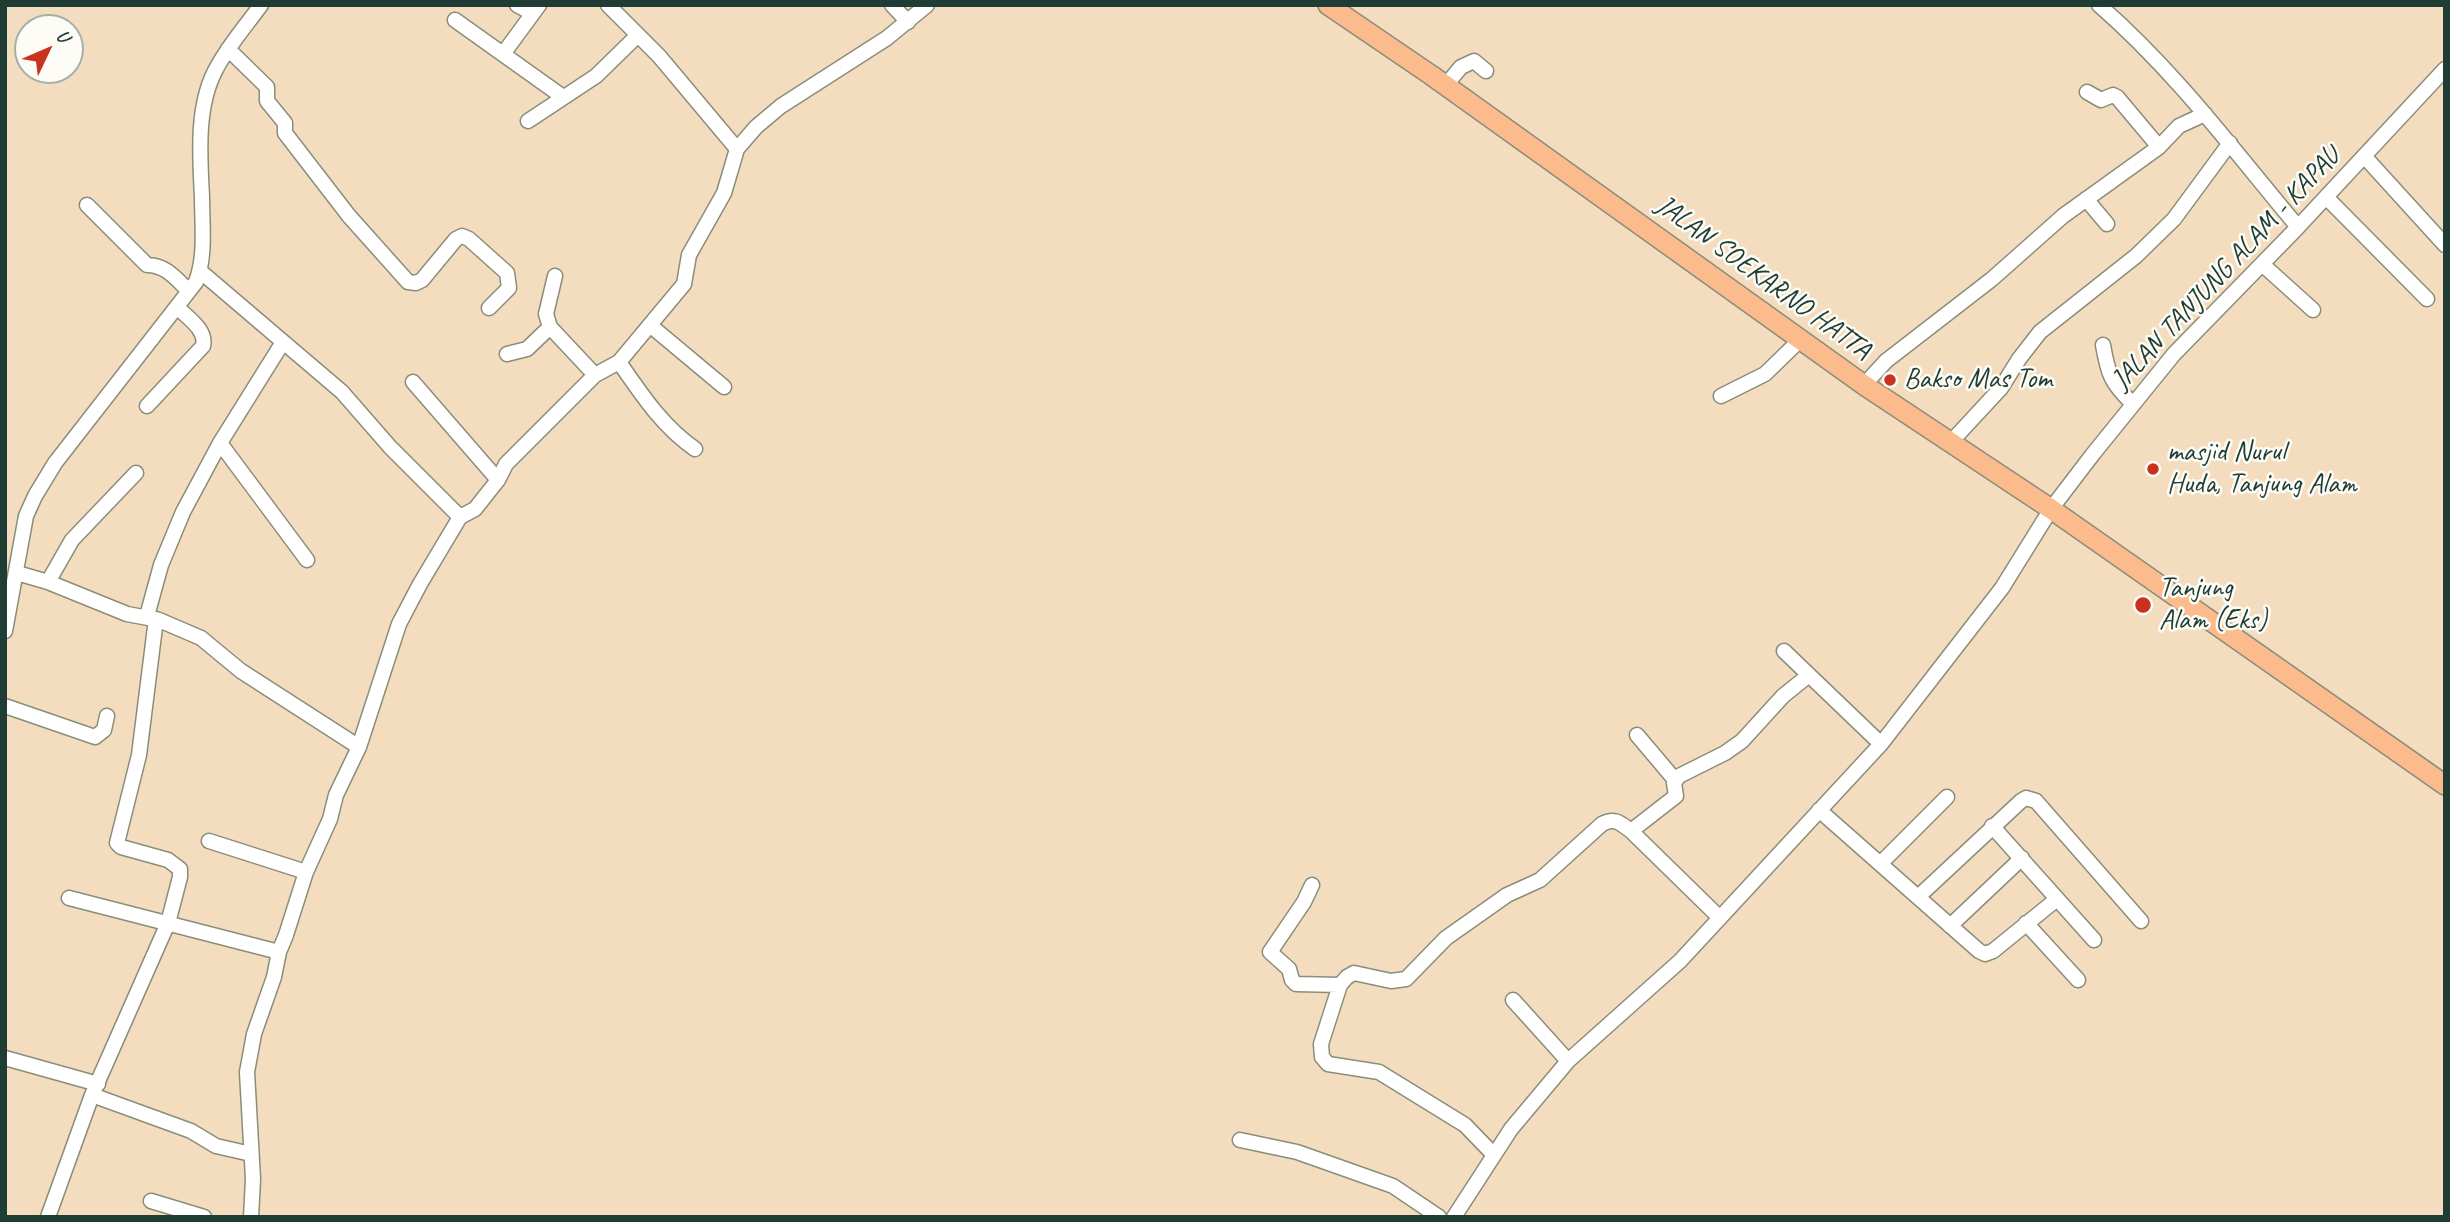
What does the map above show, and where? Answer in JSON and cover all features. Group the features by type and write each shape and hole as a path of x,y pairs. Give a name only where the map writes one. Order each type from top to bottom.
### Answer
{"highway":[{"name":"JALAN SOEKARNO HATTA","path":"1328,5 1864,385 2052,509 2445,785"}],"street":[{"path":"503,54 536,9 517,5"},
{"path":"608,5 659,56 737,149"},
{"path":"892,5 908,22"},
{"path":"251,1217 253,1179 247,1072 254,1034 274,977 278,952 306,872 330,819 336,795 359,747 399,624 420,584 460,517 475,509 498,480 506,464 596,375 619,362 684,284 689,254 724,192 737,149 758,124 781,106 887,38 927,5"},
{"path":"2099,5 2140,41 2230,143 2298,228"},
{"path":"5,631 26,516 45,478 190,291 200,271 203,237 200,149 204,105 214,73 260,6"},
{"path":"455,20 564,97"},
{"path":"528,121 596,76 638,35"},
{"path":"228,49 267,87 267,102 285,123 285,133 349,216 408,282 416,284 422,280 456,239 462,236 469,239 507,273 509,289 489,308"},
{"path":"1445,86 1468,62 1474,61 1486,71"},
{"name":"JALAN TANJUNG ALAM - KAPAU","path":"1454,1217 1531,1103 1568,1061 1680,961 1881,744 2002,588 2052,509 2174,354 2298,228 2445,69"},
{"path":"2087,92 2102,100 2113,95 2117,97 2159,147"},
{"path":"1864,385 1886,361 1972,295 2063,216 2159,147 2179,126 2205,114"},
{"path":"1951,443 2001,388 2040,332 2136,256 2174,219 2230,143"},
{"path":"2364,156 2445,245"},
{"path":"2326,197 2427,299"},
{"path":"2086,199 2107,224"},
{"path":"87,205 147,265 158,265 190,291"},
{"path":"2262,264 2313,310"},
{"path":"200,271 342,392 390,447 460,517"},
{"path":"555,276 546,314 550,327 596,375"},
{"path":"147,406 203,345 202,332 177,307"},
{"path":"651,326 724,387"},
{"path":"507,354 527,349 550,327"},
{"path":"1721,396 1765,374 1801,339"},
{"path":"48,1217 95,1090 168,923 180,869 168,860 117,843 139,755 151,618 161,565 183,512 220,443 283,342"},
{"path":"2103,345 2109,377 2133,404"},
{"path":"619,362 653,411 678,437 695,449"},
{"path":"413,383 498,480"},
{"path":"220,443 306,560"},
{"path":"48,582 72,540 136,473"},
{"path":"17,573 48,582 127,614 151,618 201,638 241,671 359,747"},
{"path":"1784,651 1881,744"},
{"path":"1675,780 1742,741 1783,696 1809,675"},
{"path":"5,706 95,737 104,730 107,716"},
{"path":"1631,831 1674,799 1676,794 1675,780 1637,735"},
{"path":"1881,863 1947,797"},
{"path":"1918,897 2025,798 2036,802 2141,921"},
{"path":"1819,810 1985,954 1993,951 2057,899"},
{"path":"1494,1155 1465,1125 1379,1072 1328,1064 1322,1057 1321,1044 1340,985 1347,977 1354,973 1391,981 1406,979 1446,938 1507,895 1540,880 1609,820 1616,820 1631,831 1720,918"},
{"path":"1992,826 2094,940"},
{"path":"209,841 306,872"},
{"path":"1950,926 2022,859"},
{"path":"1311,885 1304,902 1270,952 1289,969 1296,984 1340,985"},
{"path":"69,898 278,952"},
{"path":"2026,923 2078,980"},
{"path":"1513,1000 1568,1061"},
{"path":"5,1058 95,1090 191,1130 216,1146 251,1154"},
{"path":"1240,1140 1297,1152 1393,1186 1439,1217"},
{"path":"151,1201 204,1217"}],"place":[{"name":"Bakso Mas Tom","path":"1890,380"},
{"name":"masjid Nurul Huda, Tanjung Alam","path":"2153,469"},
{"name":"Tanjung Alam (Eks)","path":"2143,605"}]}
